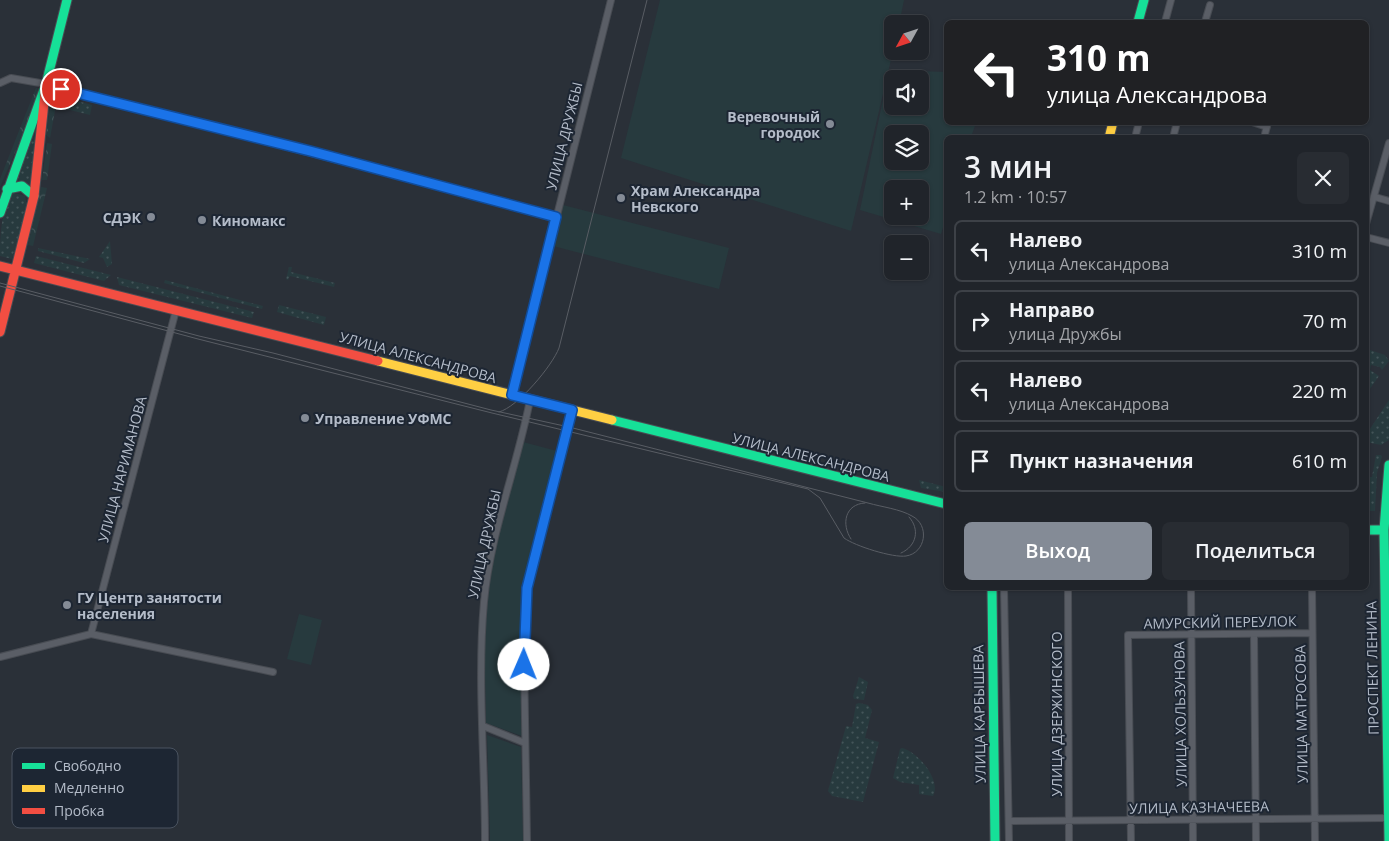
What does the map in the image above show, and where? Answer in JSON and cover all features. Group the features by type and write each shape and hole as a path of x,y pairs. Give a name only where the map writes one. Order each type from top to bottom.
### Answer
{"main road":[{"path":"0,213 46,84 67,0"},
{"path":"1139,20 1144,0"},
{"path":"0,332 34,196 46,84"},
{"path":"7,189 22,186 34,196"},
{"name":"УЛИЦА АЛЕКСАНДРОВА","path":"0,266 944,503"},
{"name":"ПРОСПЕКТ ЛЕНИНА","path":"1389,465 1384,530 1389,841"},
{"path":"1369,530 1384,530"},
{"name":"УЛИЦА КАРБЫШЕВА","path":"992,590 995,841"}],"street":[{"name":"УЛИЦА ДРУЖБЫ","path":"512,395 611,0"},
{"path":"1166,20 1171,0"},
{"path":"1206,20 1210,5"},
{"path":"0,83 10,78 46,84 310,151 556,217"},
{"path":"1369,215 1389,143"},
{"path":"1375,197 1389,201"},
{"path":"1369,238 1389,243"},
{"name":"УЛИЦА НАРИМАНОВА","path":"92,634 176,310"},
{"name":"УЛИЦА ДРУЖБЫ","path":"485,841 483,726 484,602 489,568 530,400"},
{"path":"527,841 524,657 527,588 572,410"},
{"path":"1004,590 1009,841"},
{"name":"УЛИЦА ДЗЕРЖИНСКОГО","path":"1068,590 1069,841"},
{"name":"УЛИЦА ХОЛЬЗУНОВА","path":"1191,590 1194,841"},
{"name":"УЛИЦА МАТРОСОВА","path":"1312,590 1315,841"},
{"name":"АМУРСКИЙ ПЕРЕУЛОК","path":"1131,820 1128,635 1312,633"},
{"path":"0,657 92,634 273,672"},
{"path":"1254,634 1256,841"},
{"path":"483,726 526,744"},
{"name":"УЛИЦА КАЗНАЧЕЕВА","path":"1009,822 1389,818"},
{"path":"1131,820 1131,841"}],"green space":[{"path":"660,0 904,0 901,15 884,15 884,60 891,60 889,70 884,70 884,90 851,231 621,158"},
{"path":"929,71 944,72 944,125 975,125 972,135 944,135 944,224 941,234 911,225 929,225 929,180 884,180 884,217 860,210 884,94 884,115 929,115"},
{"path":"36,88 40,89 29,120 0,187 0,179"},
{"path":"52,94 58,95 50,138 46,135"},
{"path":"63,97 92,105 90,115 62,108"},
{"path":"37,127 30,187 21,181 13,182"},
{"path":"47,143 52,144 47,180 42,180"},
{"path":"41,187 47,188 33,246 28,245"},
{"path":"14,193 25,196 27,207 12,259 0,256 0,249 6,205"},
{"path":"563,205 729,248 719,289 553,246"},
{"path":"110,241 112,264 107,267 103,258 99,257"},
{"path":"38,248 90,259 84,263 38,251"},
{"path":"36,256 111,275 104,281 34,263"},
{"path":"289,267 292,267 291,272 335,283 334,287 290,276 288,280 286,279"},
{"path":"117,277 254,312 252,318 119,285"},
{"path":"165,280 263,306 262,309 164,283"},
{"path":"279,305 326,317 324,325 277,312"},
{"path":"1369,350 1385,355 1389,361 1382,370 1380,367 1371,365 1370,370 1379,376 1369,390"},
{"path":"1389,400 1389,440 1381,445 1369,443 1369,430"},
{"path":"523,442 557,451 524,587 521,651 522,736 486,723 484,647 487,601 493,561"},
{"path":"1376,455 1381,455 1377,473 1375,511 1369,511 1369,477 1372,477"},
{"path":"919,480 944,486 944,492 921,488"},
{"path":"299,614 322,620 311,665 287,659"},
{"path":"859,677 868,682 864,700 854,699 853,696"},
{"path":"856,704 868,705 872,710 865,738 879,742 863,802 832,796 828,791 846,726 852,727"},
{"path":"487,735 521,747 523,841 490,841"},
{"path":"900,749 908,750 921,760 926,767 934,782 933,796 919,794 919,785 900,782 893,778"}],"tram line":[{"path":"499,412 507,409 534,385 559,348 647,0"},
{"path":"0,283 491,410 569,427 896,510 918,520 923,532 923,538 918,550 906,556 874,551 844,538 820,498 808,489 492,413 198,339 0,286"},
{"path":"851,539 846,527 847,516 853,507 865,503"},
{"path":"901,553 911,546 915,537 915,527 909,517"}],"traffic: fast":[{"path":"0,213 46,84 67,0"},
{"path":"1139,20 1144,0"},
{"path":"7,189 22,186 34,196"},
{"path":"612,420 944,503"},
{"path":"1389,465 1384,530 1389,841"},
{"path":"1369,530 1384,530"},
{"path":"992,590 995,841"}],"traffic: slow":[{"path":"1110,135 1112,125"},
{"path":"378,361 612,420"}],"traffic: jam":[{"path":"0,332 34,196 46,84"},
{"path":"0,266 378,361"}],"place":[{"name":"Веревочный городок","path":"830,124"},
{"name":"Храм Александра Невского","path":"621,198"},
{"name":"СДЭК","path":"151,217"},
{"name":"Киномакс","path":"202,220"},
{"name":"Управление УФМС","path":"305,418"},
{"name":"ГУ Центр занятости населения","path":"67,605"}],"route":[{"path":"61,89 310,151 556,217 512,395 572,410 527,588 524,665"}]}
